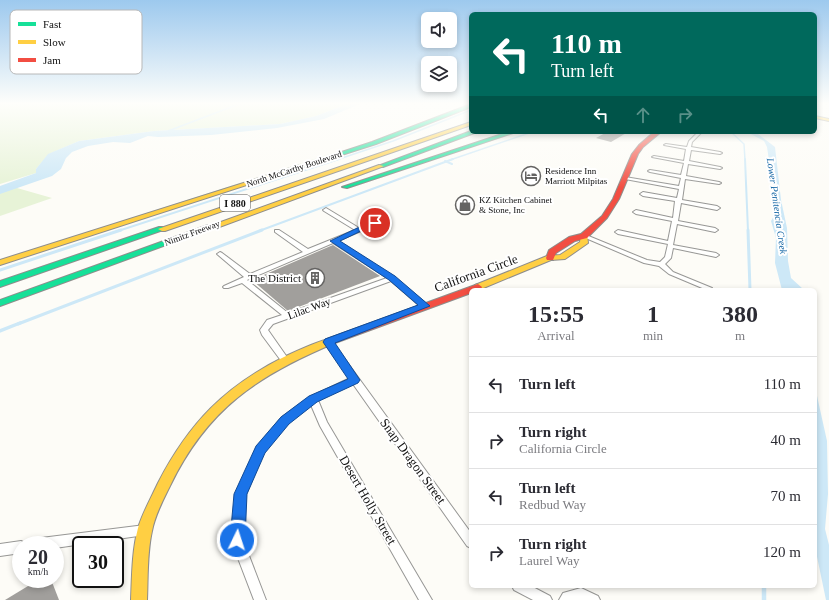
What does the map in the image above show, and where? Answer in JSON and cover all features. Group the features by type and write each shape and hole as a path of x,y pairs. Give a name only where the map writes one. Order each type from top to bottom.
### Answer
{"main road":[{"name":"North McCarthy Boulevard","path":"0,263 103,227 282,170 390,132"},
{"path":"380,154 391,145 427,132"},
{"name":"Nimitz Freeway","path":"0,284 445,132"},
{"name":"Nimitz Freeway","path":"0,303 469,134"},
{"path":"262,208 293,203 396,172 492,134"},
{"path":"470,144 506,134"},
{"name":"California Circle","path":"475,288 550,258 552,252 572,240 584,236 605,217 611,208 635,154 641,146 655,134"},
{"name":"North McCarthy Boulevard","path":"0,256 103,227"},
{"name":"California Circle","path":"139,600 140,568 145,530 171,467 191,437 211,412 259,374 285,360 328,342 469,290"}],"street":[{"path":"661,264 668,258 680,188 684,177 690,142 698,134"},
{"path":"666,145 720,153"},
{"path":"654,157 720,168"},
{"path":"650,171 719,183"},
{"path":"625,178 680,188"},
{"path":"643,194 717,208"},
{"path":"326,210 359,230"},
{"path":"636,212 715,230"},
{"path":"226,287 375,223"},
{"path":"277,231 308,252"},
{"path":"618,232 716,255"},
{"path":"584,236 646,262 661,264 671,273 708,288"},
{"path":"334,241 392,278 425,306"},
{"path":"220,254 287,316"},
{"name":"Lilac Way","path":"285,360 264,330 270,322 392,278"},
{"name":"Snap Dragon Street","path":"328,342 469,539"},
{"path":"260,600 237,540 241,494 260,450 285,420 313,399 354,380"},
{"name":"Desert Holly Street","path":"313,399 323,423 426,600"},
{"path":"64,541 145,530"},
{"path":"0,550 12,548"},
{"path":"522,588 546,600"},
{"path":"565,600 567,597 581,594 594,600"}],"green space":[{"path":"0,132 146,132 79,141 49,154 36,169 36,173 0,184"},
{"path":"336,152 339,153 116,223"},
{"path":"10,186 52,198 0,216 0,187"}],"water":[{"path":"146,132 239,132 211,135 148,136 130,143 113,142 88,146 72,152 66,158 61,169 52,176 0,194 0,186 36,173 36,169 48,154 79,141"},
{"path":"751,134 758,134 775,147 781,200 787,228 788,261 791,278 802,288 781,288 775,263 776,238 771,221 774,216 771,199 773,188 767,147 764,141"},
{"path":"817,396 827,441 828,494 825,529 829,545 829,600 826,600 817,557"}],"building":[{"path":"603,134 625,134 611,142 596,138"},
{"name":"The District","path":"333,245 380,276 288,311 252,280"},
{"path":"25,588 54,588 59,600 5,600"}],"waterway":[{"path":"339,159 416,132"},
{"path":"450,160 526,134"},
{"name":"Lower Penitencia Creek","path":"733,134 744,144 745,160"},
{"path":"118,231 339,159"},
{"path":"446,162 453,159"},
{"name":"Lower Penitencia Creek","path":"745,159 748,231"},
{"path":"259,231 446,162"},
{"path":"446,162 452,164"},
{"path":"0,270 121,230"},
{"path":"18,324 262,230"},
{"name":"Lower Penitencia Creek","path":"748,230 750,288"},
{"path":"0,331 20,323"},
{"name":"Lower Penitencia Creek","path":"764,588 764,600"}],"traffic: fast":[{"path":"302,166 374,143 402,132"},
{"path":"381,166 469,134"},
{"path":"345,187 507,134"},
{"path":"0,303 211,227"},
{"path":"0,284 162,229"}],"traffic: slow":[{"path":"162,229 445,132"},
{"path":"0,263 302,166"},
{"path":"211,227 381,166"},
{"path":"478,287 550,258 562,257 584,243 584,236"},
{"path":"139,600 141,556 146,525 154,505 175,463 191,438 209,416 229,397 251,380 302,353 331,341"}],"traffic: jam":[{"path":"550,258 552,252 572,239 584,236 605,217 616,199 635,154 641,146 655,134"},
{"path":"331,341 469,290"}],"place":[{"name":"Residence Inn Marriott Milpitas","path":"531,176"},
{"name":"KZ Kitchen Cabinet & Stone, Inc","path":"465,205"},
{"name":"The District","path":"315,278"}],"route":[{"path":"237,540 241,494 260,450 285,420 313,399 354,380 328,342 425,306 392,278 334,241 375,223"}]}
